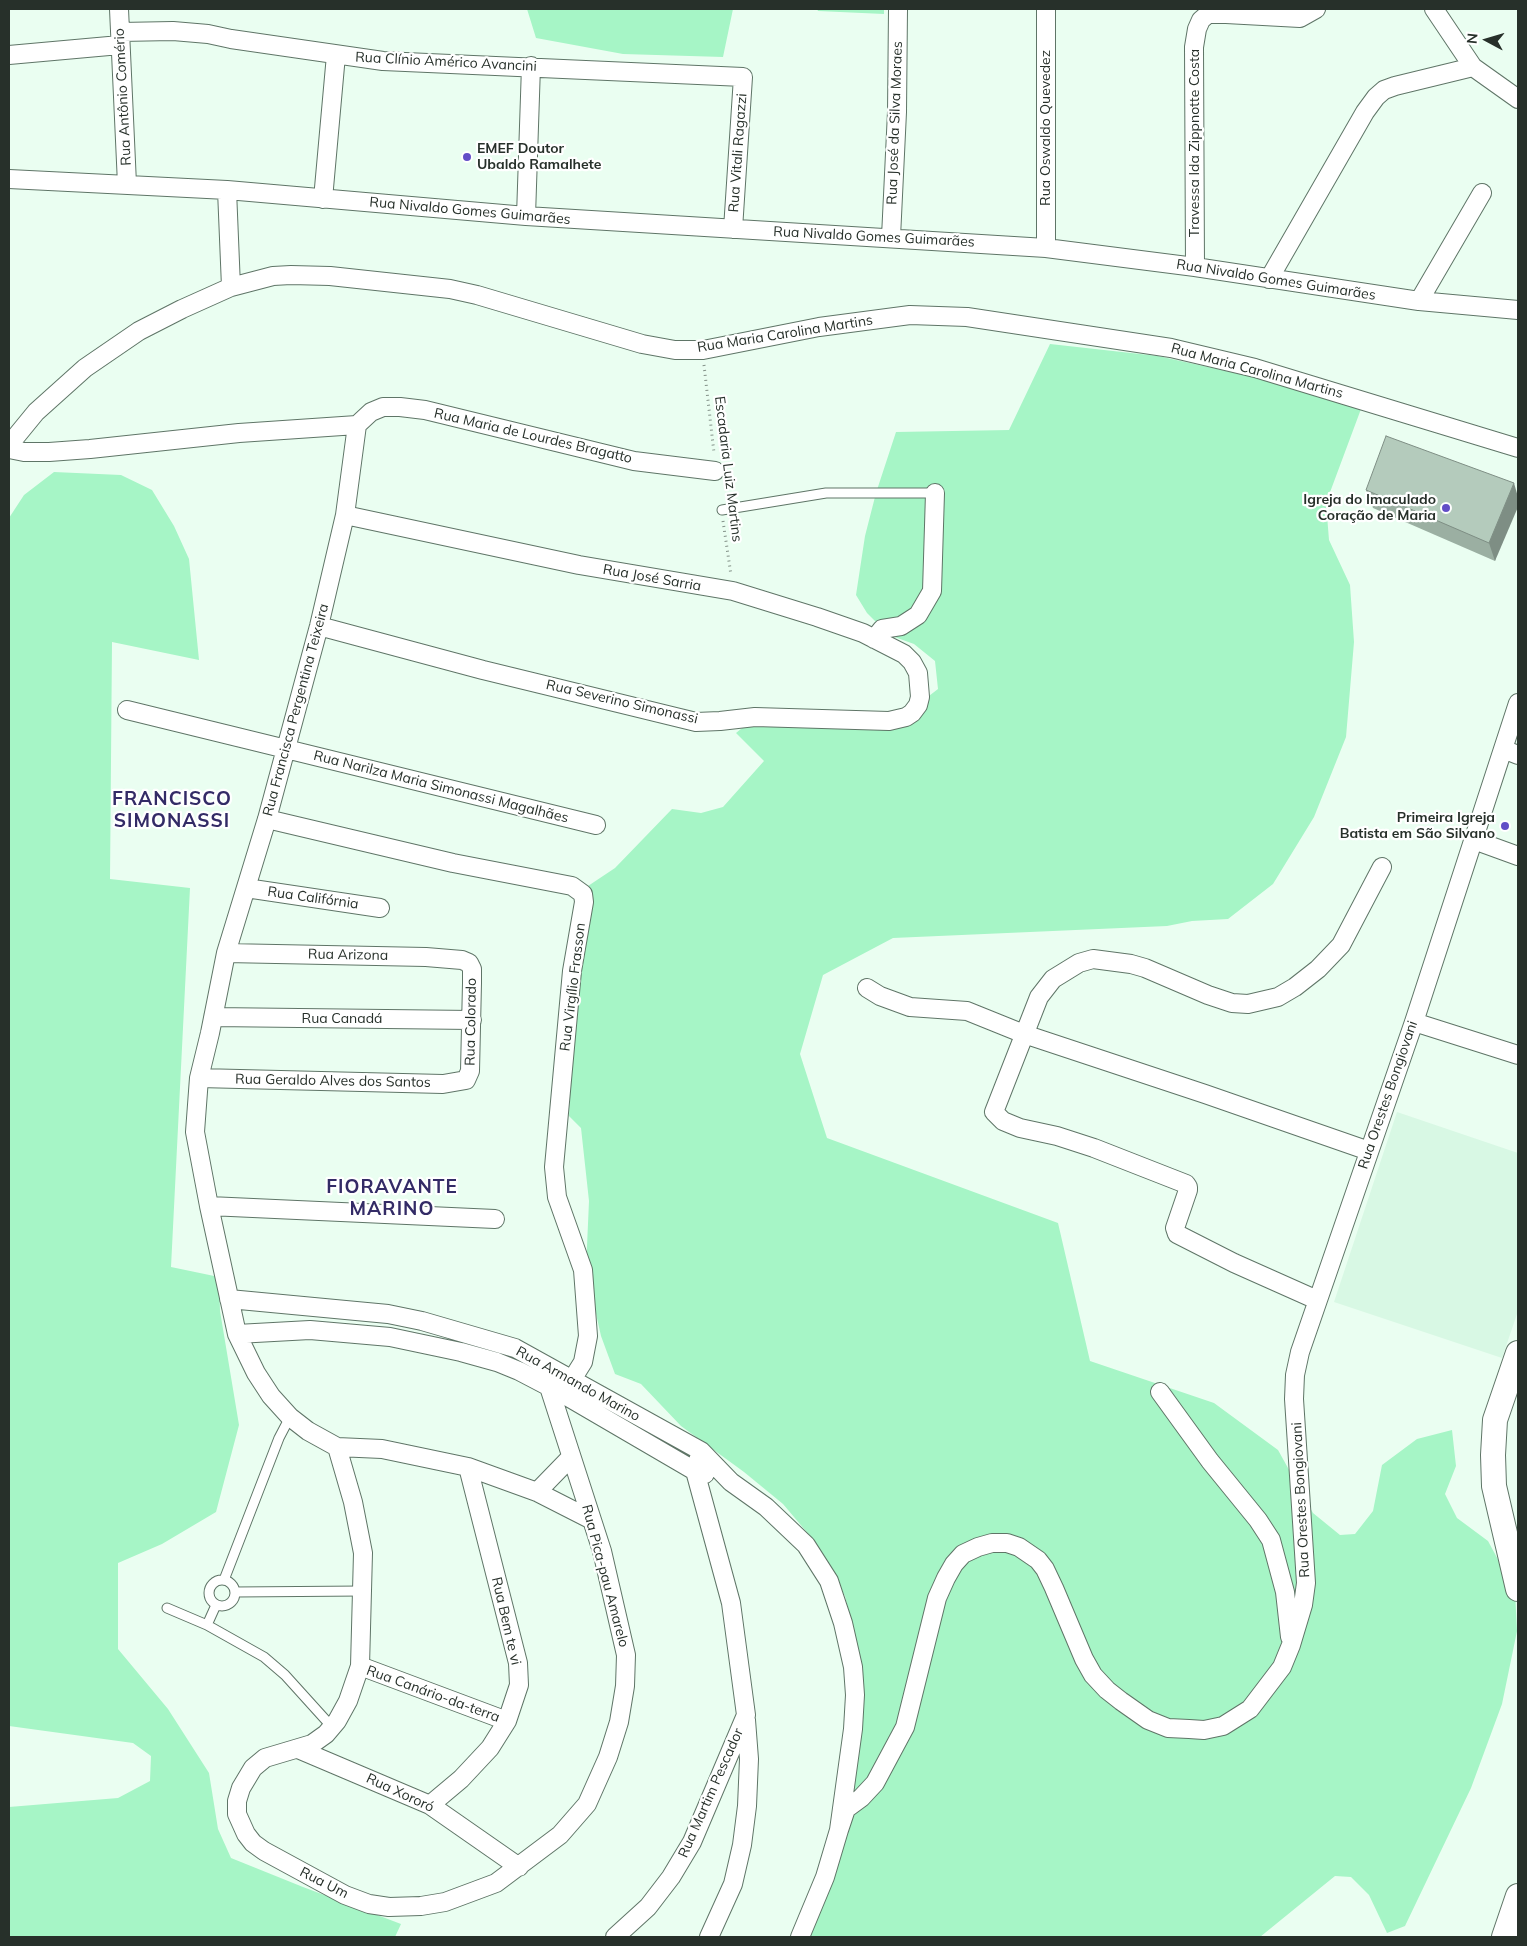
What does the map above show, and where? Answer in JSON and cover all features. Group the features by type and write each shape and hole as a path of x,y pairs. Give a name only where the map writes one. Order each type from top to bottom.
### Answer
{"main road":[{"path":"1518,1353 1496,1420 1493,1454 1494,1486 1518,1587"},
{"path":"1504,1937 1518,1896"}],"street":[{"name":"Rua Antônio Comério","path":"119,9 127,184"},
{"name":"Rua José da Silva Moraes","path":"891,238 898,9"},
{"name":"Rua Oswaldo Quevedez","path":"1046,9 1046,248"},
{"name":"Travessa Ida Zippnotte Costa","path":"1195,267 1194,47 1200,20 1208,14 1300,18 1316,9"},
{"path":"1434,9 1473,67 1518,100"},
{"name":"Rua Clínio Américo Avancini","path":"9,55 173,31 200,33 383,61 531,66 744,77"},
{"path":"323,199 336,55"},
{"path":"526,216 531,66"},
{"path":"1269,279 1365,112 1376,97 1384,90 1394,86 1473,67"},
{"name":"Rua Vitali Ragazzi","path":"733,229 744,77"},
{"name":"Rua Nivaldo Gomes Guimarães","path":"9,179 227,190 526,216 1046,248 1195,267 1419,301 1518,310"},
{"path":"227,190 230,287"},
{"path":"1419,301 1482,193"},
{"name":"Rua Maria Carolina Martins","path":"9,445 36,412 85,368 139,331 182,308 230,287 273,276 291,275 330,276 437,287 477,295 642,344 675,350 702,350 819,327 910,315 967,317 1171,348 1307,382 1518,448"},
{"name":"Rua Maria de Lourdes Bragatto","path":"357,425 371,412 383,407 400,406 425,410 634,461 716,471"},
{"path":"9,449 41,452 90,449 239,433 357,425"},
{"name":"Rua Francisca Pergentina Teixeira","path":"337,1447 308,1431 290,1417 271,1396 256,1373 237,1334 209,1206 196,1132 198,1078 226,954 267,819 319,626 345,515 357,425"},
{"path":"874,639 882,629 901,626 918,614 932,591 935,493"},
{"name":"Rua José Sarria","path":"345,515 579,565 733,591 842,624 904,654 912,662 918,673 920,697"},
{"name":"Rua Severino Simonassi","path":"319,626 483,670 696,722 755,717 889,721 906,717 912,713 918,705 920,697"},
{"name":"Rua Orestes Bongiovani","path":"839,1830 846,1809 861,1798 875,1783 905,1727 937,1598 946,1578 954,1564 963,1554 978,1547 992,1543 1007,1543 1019,1547 1038,1560 1045,1569 1084,1659 1093,1675 1107,1690 1133,1711 1148,1720 1168,1728 1204,1730 1223,1726 1250,1710 1282,1667 1303,1605 1306,1583 1294,1399 1295,1375 1300,1352 1414,1022 1474,840 1511,752 1518,703"},
{"name":"Rua Narilza Maria Simonassi Magalhães","path":"127,710 596,825"},
{"name":"Rua Virgílio Frasson","path":"267,819 453,862 572,886 583,894 584,902 572,971 554,1167 557,1197 583,1270 588,1336 583,1362 573,1379 556,1390"},
{"path":"1474,840 1518,856"},
{"path":"1317,1300 1234,1263 1177,1234 1175,1228 1188,1190 1186,1184 1085,1145 1057,1136 1020,1128 1003,1121 994,1112 1039,996 1053,979 1079,963 1093,959 1110,960 1145,968 1208,996 1232,1003 1248,1004 1278,997 1295,987 1318,969 1341,945 1382,866"},
{"name":"Rua Califórnia","path":"246,888 380,908"},
{"name":"Rua Arizona","path":"226,954 426,957 462,960 469,963"},
{"name":"Rua Colorado","path":"466,1080 470,1071 472,1020 472,968 469,963"},
{"path":"867,988 880,996 904,1006 967,1011 1024,1034 1205,1094 1369,1152"},
{"name":"Rua Canadá","path":"213,1017 472,1020"},
{"path":"1414,1022 1518,1055"},
{"name":"Rua Geraldo Alves dos Santos","path":"198,1078 419,1084 443,1084 466,1080"},
{"path":"209,1206 495,1219"},
{"name":"Rua Armando Marino","path":"229,1299 388,1314 422,1321 515,1348 700,1451 731,1482 766,1507 806,1545 829,1581 843,1623 853,1667 855,1695 853,1729 839,1830 825,1877 800,1937"},
{"name":"Rua Armando Marino","path":"237,1334 310,1330 390,1337 461,1352 497,1362 556,1390 695,1471 731,1482"},
{"name":"Rua Pica-pau Amarelo","path":"421,1906 445,1902 496,1882 519,1867 560,1835 587,1804 608,1757 619,1722 625,1686 626,1655 602,1551 571,1457 556,1390"},
{"path":"1160,1392 1210,1460 1258,1520 1271,1540 1285,1592 1291,1645"},
{"path":"298,1749 312,1744 332,1727 348,1701 360,1666 363,1553 353,1502 337,1447 382,1449 468,1467 537,1492 592,1520"},
{"name":"Rua Martim Pescador","path":"615,1937 648,1907 671,1877 692,1842 746,1715 731,1603 695,1471 700,1451"},
{"path":"537,1492 571,1457"},
{"name":"Rua Bem te vi","path":"430,1806 461,1779 490,1748 507,1721 519,1685 518,1663 468,1467"},
{"name":"Rua Canário-da-terra","path":"360,1666 507,1721"},
{"path":"709,1937 733,1884 742,1845 747,1806 749,1759 746,1715"},
{"name":"Rua Xororó","path":"298,1749 430,1806 519,1867"},
{"name":"Rua Um","path":"298,1749 265,1758 253,1768 241,1788 237,1801 237,1814 253,1843 264,1851 345,1895 369,1904 388,1907 421,1906"}],"lane":[{"path":"722,510 826,493 935,493"},
{"path":"224,1580 279,1438 290,1417"},
{"path":"224,1580 232,1584 235,1592 233,1601 230,1604 225,1606 216,1605 210,1598 209,1589 215,1582 224,1580"},
{"path":"235,1592 363,1591"},
{"path":"207,1625 216,1605"},
{"path":"167,1608 207,1625 264,1657 285,1675 332,1727"}],"path":[{"name":"Escadaria Luiz Martins","path":"702,350 716,471"},
{"name":"Escadaria Luiz Martins","path":"722,510 733,591"}],"shaded area":[{"path":"1397,1112 1518,1153 1518,1311 1502,1358 1334,1302"}],"green space":[{"path":"527,9 733,9 723,57 623,54 536,38"},
{"path":"817,9 884,9 884,14 818,11"},
{"path":"1050,344 1158,356 1271,381 1361,409 1326,503 1329,540 1350,585 1354,642 1346,737 1314,817 1273,884 1228,919 1192,921 1167,926 893,938 823,975 800,1054 827,1138 1058,1223 1090,1361 1214,1403 1278,1450 1313,1513 1340,1535 1355,1534 1373,1511 1382,1465 1417,1439 1452,1430 1456,1466 1445,1494 1457,1518 1488,1541 1515,1591 1517,1631 1502,1704 1471,1788 1405,1926 1387,1933 1369,1895 1351,1877 1335,1876 1260,1937 807,1937 852,1805 860,1743 864,1698 854,1636 845,1596 816,1543 783,1504 744,1472 681,1426 641,1384 615,1374 601,1336 586,1269 589,1201 581,1128 569,1116 579,892 615,868 672,809 701,813 723,807 764,761 736,733 763,711 874,719 912,709 938,689 935,661 914,644 889,635 867,613 856,595 865,536 876,493 896,432 1009,430"},
{"path":"54,472 121,475 152,490 174,526 189,559 199,660 112,642 110,879 190,888 171,1267 219,1277 220,1311 239,1425 216,1512 162,1544 118,1563 118,1649 168,1709 209,1773 218,1829 231,1858 401,1924 395,1937 9,1937 9,1807 118,1798 150,1781 151,1756 133,1743 9,1726 9,518 24,495"}],"building":[{"name":"Igreja do Imaculado Coração de Maria","path":"1386,436 1514,483 1489,543 1366,490"}],"place":[{"name":"EMEF Doutor Ubaldo Ramalhete","path":"467,157"},
{"name":"Igreja do Imaculado Coração de Maria","path":"1446,508"},
{"name":"Primeira Igreja Batista em São Silvano","path":"1505,826"}],"district":[{"name":"FRANCISCO SIMONASSI","path":"172,810"},
{"name":"FIORAVANTE MARINO","path":"392,1198"}]}
